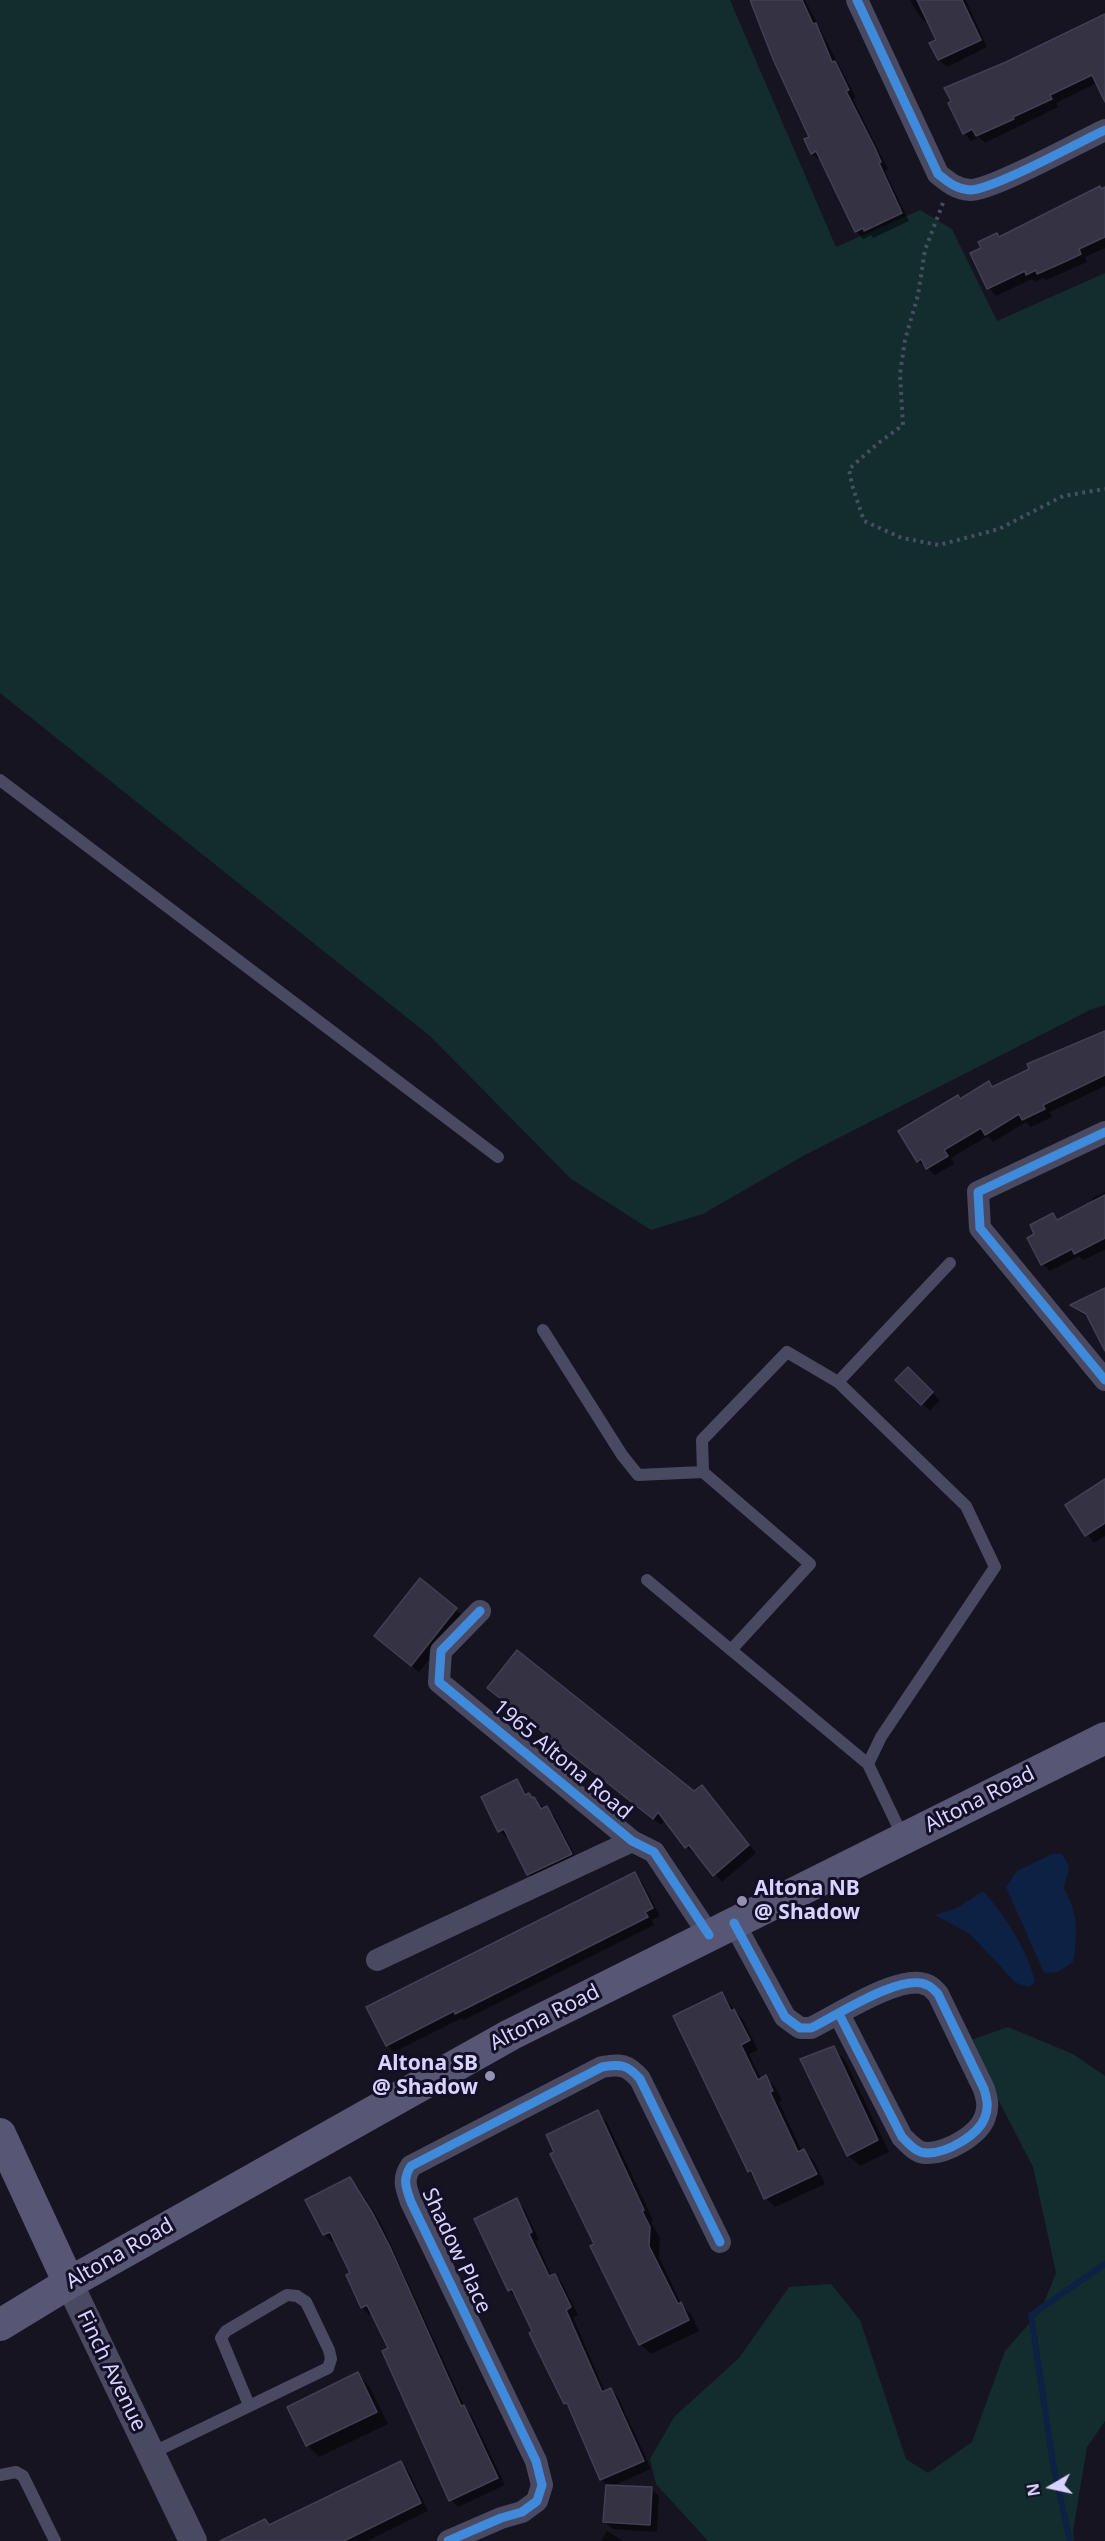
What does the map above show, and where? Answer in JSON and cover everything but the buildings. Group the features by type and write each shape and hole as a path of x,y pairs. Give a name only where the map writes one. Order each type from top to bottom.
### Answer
{"main road":[{"name":"Altona Road","path":"0,2325 69,2283 510,2035 1105,1738"},
{"name":"Finch Avenue","path":"0,2134 69,2283"}],"street":[{"path":"857,0 938,174 952,185 974,190 994,184 1105,130"},
{"path":"1103,1375 980,1228 978,1192 1105,1132"},
{"name":"1965 Altona Road","path":"480,1611 441,1651 439,1682 632,1841 654,1852 722,1929 784,2017 792,2024 800,2028 811,2028 896,1985 912,1982 927,1984 938,1994 984,2089 988,2104 985,2118 971,2135 946,2149 927,2154 912,2148 902,2136 839,2014"},
{"name":"1965 Altona Road","path":"377,1960 632,1841"},
{"name":"Shadow Place","path":"448,2541 501,2518 522,2512 537,2501 542,2485 536,2462 411,2202 404,2184 411,2166 602,2067 618,2064 630,2067 640,2079 720,2242"},
{"name":"Finch Avenue","path":"69,2283 193,2541"}],"lane":[{"path":"0,780 498,1157"},
{"path":"838,1382 950,1263"},
{"path":"543,1330 622,1455 638,1475 703,1472 810,1564 732,1650"},
{"path":"703,1472 702,1440 787,1352 838,1382 966,1506 995,1567 881,1737 868,1764"},
{"path":"647,1580 868,1764 903,1838"},
{"path":"152,2453 328,2368 331,2359 329,2350 306,2302 297,2296 287,2295 226,2331 220,2338 249,2405"},
{"path":"0,2475 6,2472 16,2472 23,2476 55,2541"}],"path":[{"path":"952,185 925,250 918,295 905,340 900,374 903,425 876,444 849,469 864,521 902,538 939,545 999,529 1062,496 1105,489"}],"green space":[{"path":"0,0 730,0 836,247 920,210 952,229 997,321 1105,273 1105,1005 1090,1010 803,1156 703,1214 651,1230 571,1179 430,1036 0,693"},
{"path":"1008,2027 1073,2054 1105,2076 1105,2421 1087,2447 1073,2531 1074,2541 708,2541 656,2484 650,2459 674,2417 739,2358 789,2287 831,2284 860,2320 906,2459 928,2473 972,2442 1005,2351 1041,2310 1056,2273 1033,2167 968,2041"}],"water":[{"path":"1054,1853 1062,1854 1069,1866 1064,1889 1072,1906 1076,1924 1076,1942 1073,1962 1058,1972 1044,1973 1006,1887 1017,1871"},
{"path":"983,1891 1000,1911 1021,1944 1035,1981 1029,1987 1016,1983 970,1934 935,1915 957,1908"}],"waterway":[{"path":"1070,2541 1053,2464 1031,2315 1105,2264"}],"cycle path":[{"path":"857,0 938,174 953,185 970,190 981,188 1105,130"},
{"path":"1105,1132 978,1192 980,1228 1105,1380"},
{"path":"480,1611 441,1651 439,1682 632,1841 654,1852 709,1935"},
{"path":"734,1923 785,2017 800,2028 811,2028 886,1990 916,1983 931,1987 938,1994 984,2089 987,2106 982,2124 961,2142 944,2150 924,2153 913,2148 902,2137 839,2014"},
{"path":"448,2541 501,2518 522,2512 537,2501 542,2485 536,2461 411,2202 406,2188 406,2179 411,2166 602,2067 623,2066 640,2079 720,2242"}],"place":[{"name":"Altona NB @ Shadow","path":"742,1901"},
{"name":"Altona SB @ Shadow","path":"490,2076"}]}
